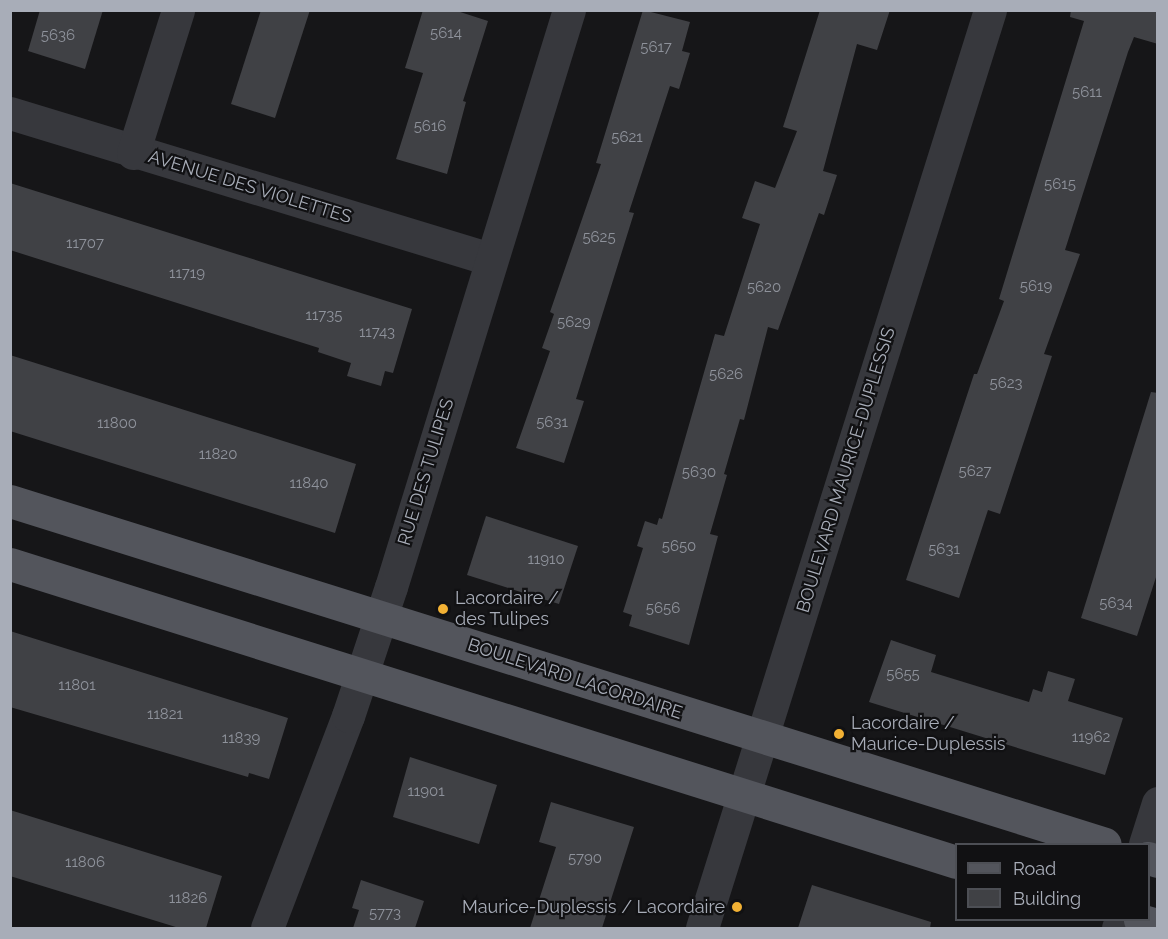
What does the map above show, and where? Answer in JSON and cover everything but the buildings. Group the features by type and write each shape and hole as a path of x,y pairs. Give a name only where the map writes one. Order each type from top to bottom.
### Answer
{"main road":[{"name":"BOULEVARD LACORDAIRE","path":"10,501 1102,843"},
{"path":"10,564 955,861"}],"street":[{"path":"133,153 178,10"},
{"name":"RUE DES TULIPES","path":"267,928 381,617 569,10"},
{"name":"BOULEVARD MAURICE-DUPLESSIS","path":"702,928 990,10"},
{"name":"AVENUE DES VIOLETTES","path":"10,113 133,153 490,259"},
{"path":"1145,843 1158,803"}],"place":[{"name":"Lacordaire / des Tulipes","path":"443,609"},
{"name":"Lacordaire / Maurice-Duplessis","path":"839,734"},
{"name":"Maurice-Duplessis / Lacordaire","path":"737,907"}]}
